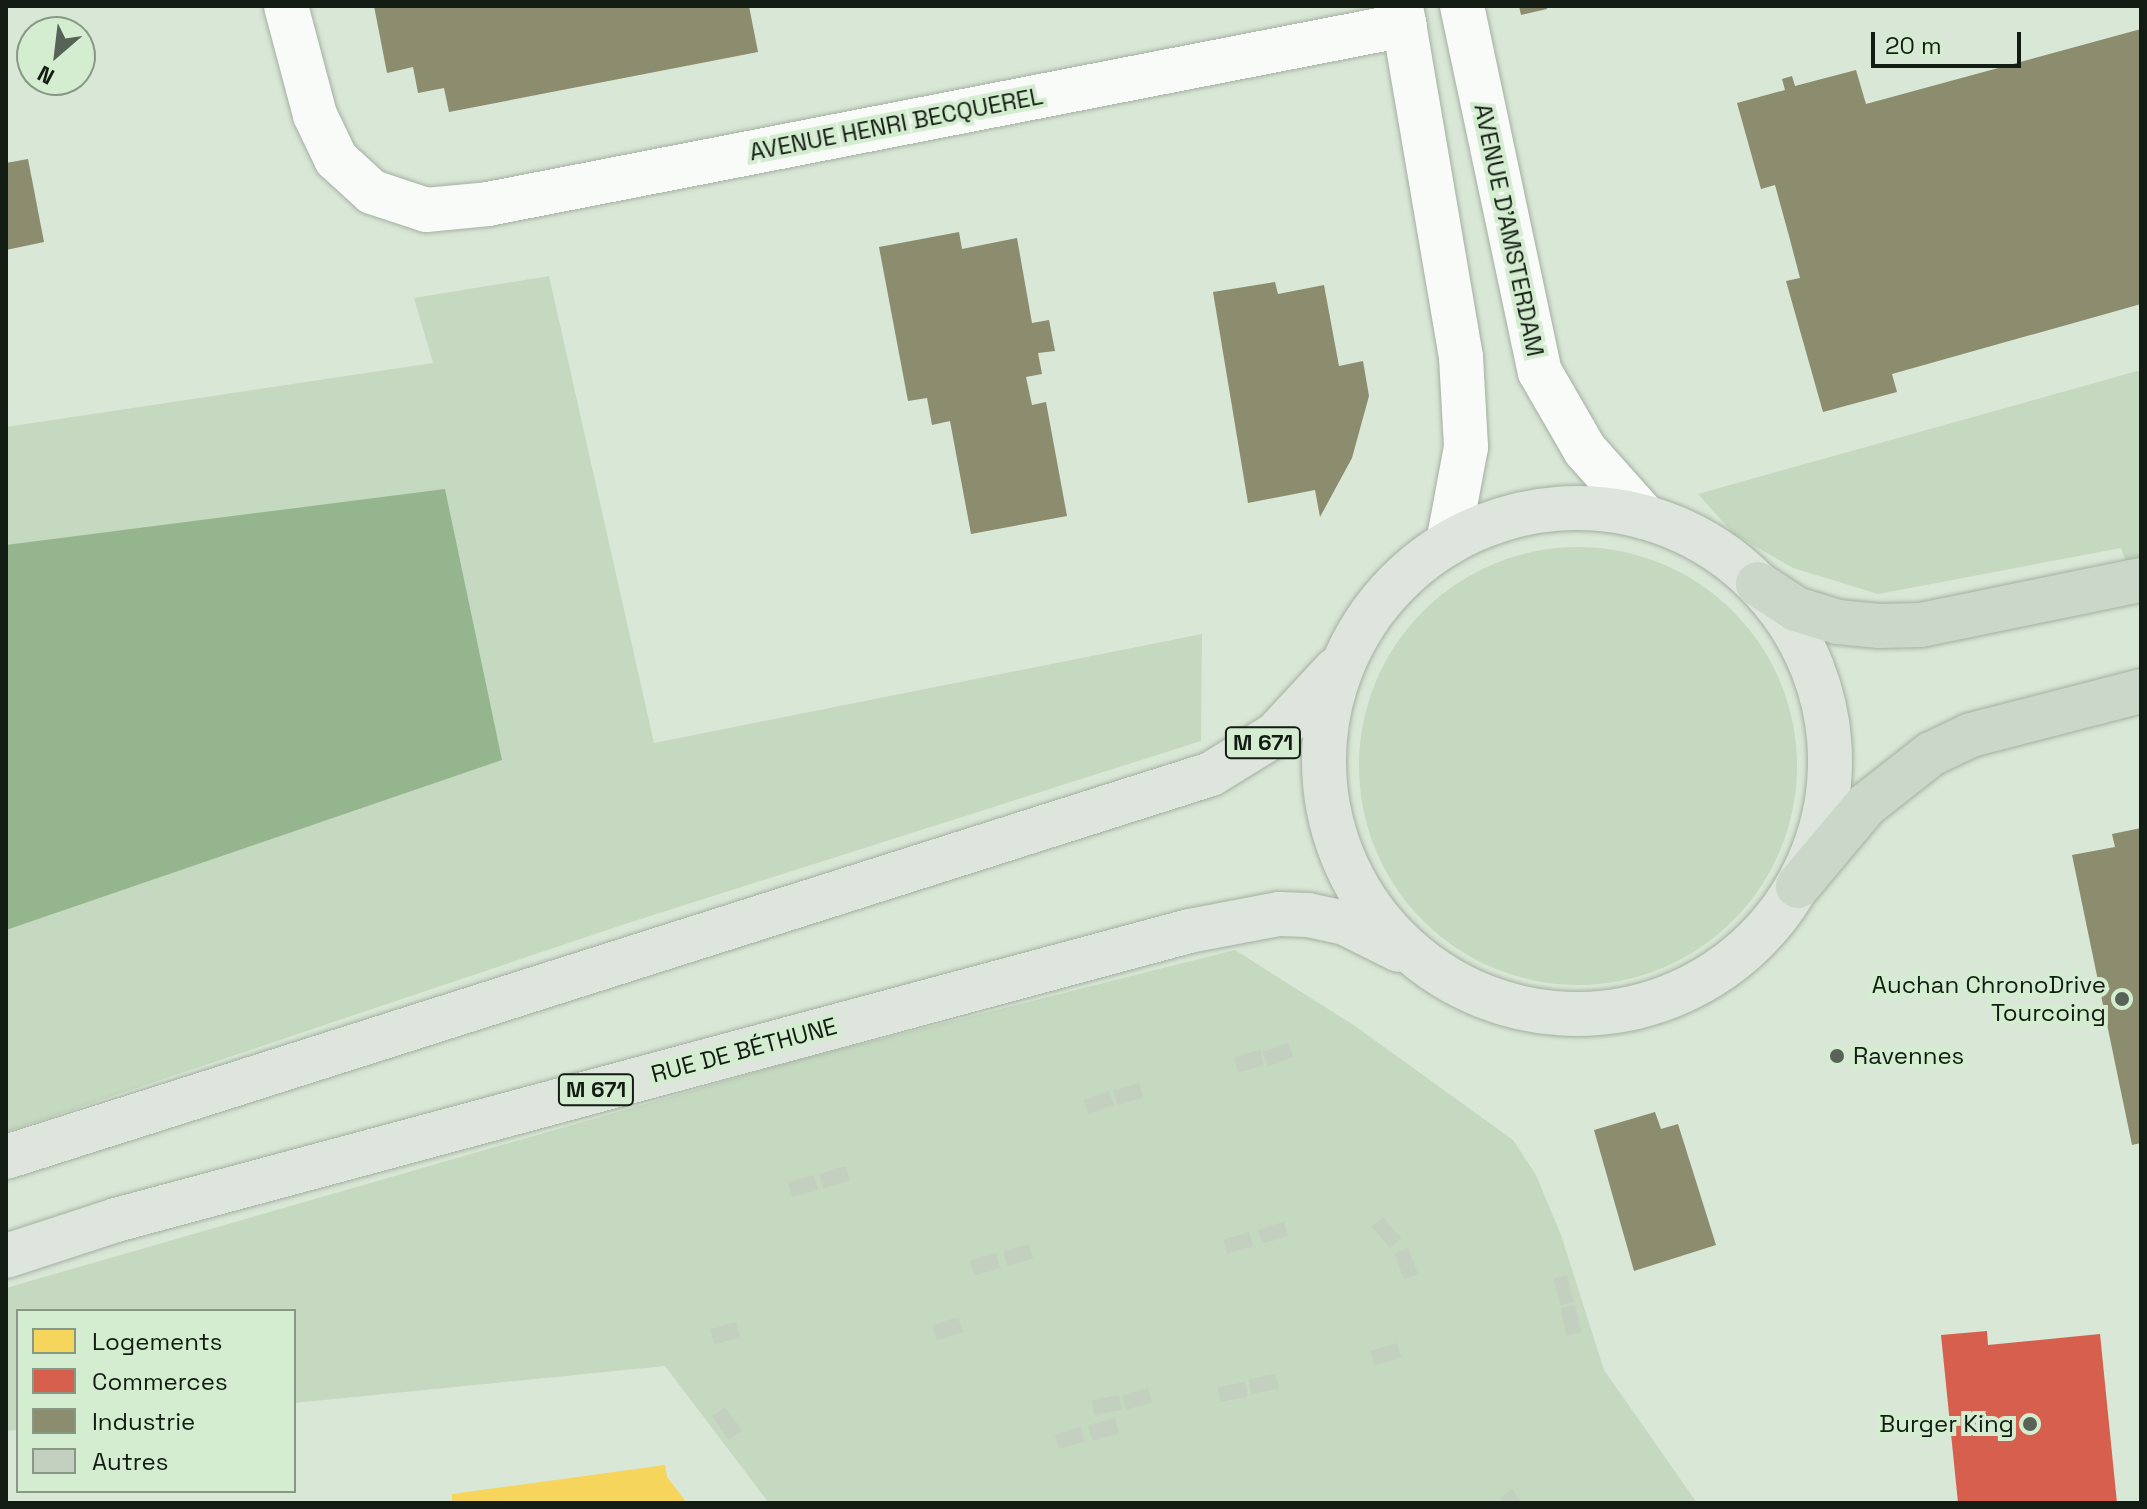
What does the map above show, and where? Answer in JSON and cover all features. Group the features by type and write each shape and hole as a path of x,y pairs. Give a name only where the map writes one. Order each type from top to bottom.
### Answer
{"highway":[{"path":"1758,584 1796,609 1838,622 1879,626 1921,625 2141,580"},
{"path":"1798,886 1866,805 1931,754 1971,735 2141,691"}],"main road":[{"path":"1595,508 1645,517 1694,537 1758,584 1802,645 1827,716 1831,766 1825,816 1798,886 1772,924 1734,961 1698,984 1640,1007 1568,1014 1520,1008 1474,992 1432,969 1376,915 1349,871 1331,822 1324,770 1327,718 1352,644 1393,587 1448,543 1494,521 1544,510 1595,508"},
{"name":"M 671","path":"6,1157 1211,774 1276,734 1329,679 1352,644"},
{"name":"RUE DE BÉTHUNE","path":"6,1256 116,1220 1203,928 1279,914 1308,915 1345,923 1432,969"}],"street":[{"name":"AVENUE HENRI BECQUEREL","path":"286,6 323,137 353,179 388,200 426,210 488,204 1403,16"},
{"name":"AVENUE D'AMSTERDAM","path":"1462,6 1540,372 1577,440 1645,517"},
{"path":"1403,16 1465,402 1463,479 1448,543"}],"shaded area":[{"path":"549,276 654,743 1202,634 1201,741 625,924 6,1132 6,427 433,363 414,298"},
{"path":"2141,370 2141,605 2121,548 1878,594 1793,568 1734,534 1698,494"},
{"path":"445,489 502,760 6,930 6,545"},
{"path":"1578,547 1621,552 1662,564 1699,584 1733,611 1760,645 1780,682 1792,723 1797,766 1792,809 1780,850 1760,887 1733,921 1699,948 1662,968 1621,980 1578,985 1535,980 1494,968 1457,948 1423,921 1396,887 1376,850 1364,809 1359,766 1364,723 1376,682 1396,645 1423,611 1457,584 1494,564 1535,552"},
{"path":"1235,950 1355,1026 1513,1140 1536,1175 1561,1235 1604,1370 1697,1503 769,1503 665,1366 296,1403 296,1309 16,1309 16,1430 6,1431 6,1288 801,1059"}],"building: Logements":[{"path":"665,1465 667,1477 687,1503 452,1503 452,1494"}],"building: Commerces":[{"name":"Burger King","path":"1987,1331 1988,1345 2100,1334 2117,1503 1958,1503 1941,1335"}],"building: Industrie":[{"path":"374,6 749,6 758,52 449,112 444,88 418,93 413,67 387,73"},
{"path":"1519,6 1546,6 1547,9 1521,15"},
{"path":"2141,29 2141,304 1892,374 1897,392 1823,412 1786,281 1800,278 1775,185 1761,189 1737,103 1785,90 1782,79 1792,76 1795,86 1856,70 1866,104"},
{"path":"28,159 44,242 6,250 6,163"},
{"path":"959,232 962,249 1017,238 1032,323 1049,320 1055,351 1038,353 1042,374 1026,377 1032,405 1046,402 1067,516 971,534 950,421 932,425 927,398 908,401 879,247"},
{"path":"1275,282 1278,294 1324,285 1339,366 1363,361 1369,396 1352,458 1320,517 1315,490 1248,503 1213,292"},
{"name":"Auchan ChronoDrive Tourcoing","path":"2141,828 2141,1143 2132,1145 2072,855 2115,847 2112,834"},
{"path":"1655,1112 1661,1129 1678,1124 1716,1245 1634,1271 1594,1130"}],"building: Autres":[{"path":"1288,1043 1293,1057 1268,1066 1263,1052"},
{"path":"1260,1050 1264,1065 1238,1072 1234,1057"},
{"path":"1139,1083 1143,1097 1117,1105 1113,1090"},
{"path":"1109,1091 1114,1105 1089,1114 1084,1100"},
{"path":"846,1166 850,1180 823,1188 819,1174"},
{"path":"814,1175 818,1189 792,1197 788,1182"},
{"path":"1383,1217 1401,1238 1390,1248 1372,1227"},
{"path":"1284,1222 1288,1236 1262,1244 1258,1229"},
{"path":"1249,1232 1253,1246 1227,1254 1223,1239"},
{"path":"1029,1244 1033,1258 1007,1266 1003,1251"},
{"path":"1408,1248 1418,1274 1404,1280 1394,1253"},
{"path":"996,1253 1000,1268 974,1275 970,1260"},
{"path":"1567,1275 1574,1302 1561,1306 1553,1279"},
{"path":"1575,1305 1581,1332 1567,1336 1560,1308"},
{"path":"958,1317 963,1332 937,1341 932,1325"},
{"path":"736,1322 740,1337 714,1344 710,1329"},
{"path":"1397,1343 1401,1357 1374,1365 1370,1351"},
{"path":"1276,1374 1279,1389 1251,1394 1249,1379"},
{"path":"1245,1382 1248,1397 1220,1402 1218,1387"},
{"path":"1148,1388 1152,1402 1126,1410 1122,1395"},
{"path":"1119,1395 1122,1410 1094,1415 1092,1400"},
{"path":"725,1407 742,1430 729,1440 712,1416"},
{"path":"1115,1418 1119,1433 1092,1441 1088,1425"},
{"path":"1081,1427 1085,1441 1059,1449 1055,1434"},
{"path":"1512,1489 1522,1503 1504,1503 1500,1498"}],"place":[{"name":"Auchan ChronoDrive Tourcoing","path":"2122,999"},
{"name":"Ravennes","path":"1837,1056"},
{"name":"Burger King","path":"2030,1424"}]}
